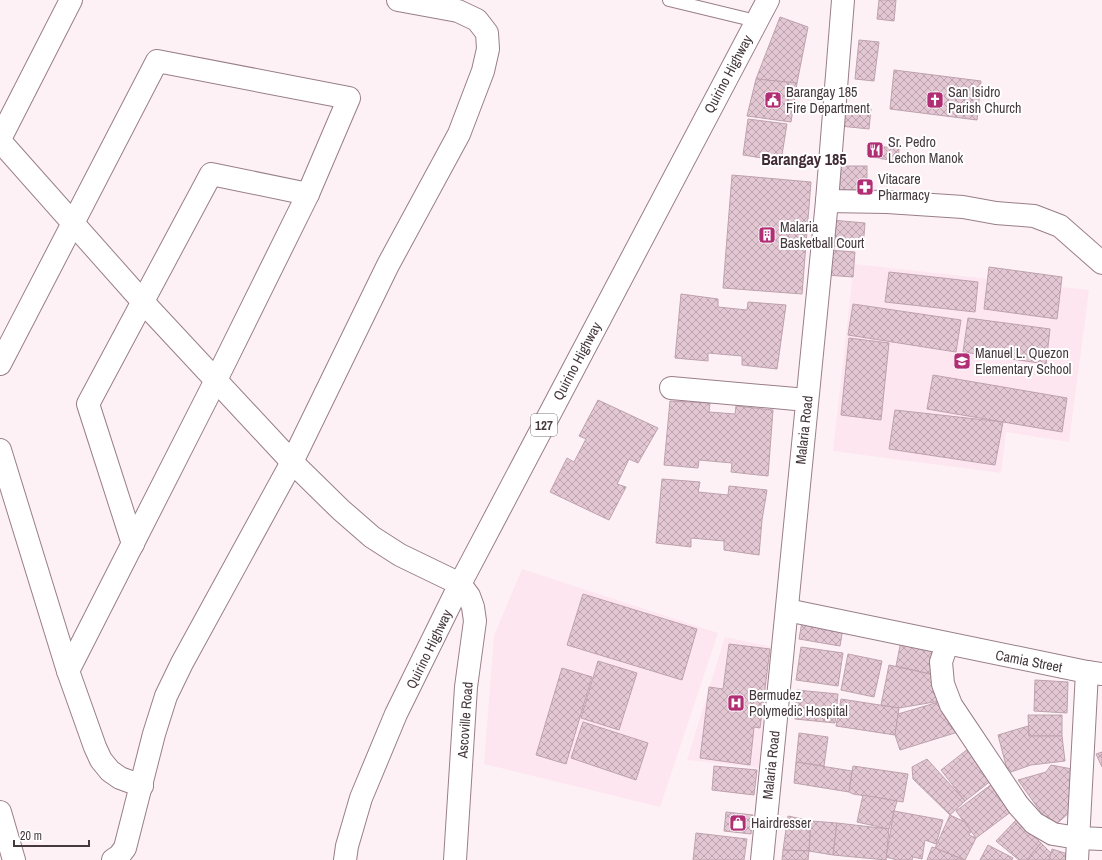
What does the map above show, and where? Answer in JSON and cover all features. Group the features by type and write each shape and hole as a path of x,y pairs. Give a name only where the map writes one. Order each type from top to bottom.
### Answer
{"street":[{"path":"71,0 0,140 143,302 292,462 341,510 372,537 400,555 460,584"},
{"path":"113,860 119,856 125,848 154,734 166,696 182,663 292,462 388,265 459,134 483,71 488,49 486,33 477,20 458,11 398,0"},
{"name":"Quirino Highway","path":"345,860 347,846 361,798 396,714 460,584 768,0"},
{"name":"Malaria Road","path":"762,860 827,201 843,0"},
{"path":"0,364 157,61 349,98 308,194 216,380 68,671"},
{"path":"132,544 88,404 211,174 308,194"},
{"path":"827,201 887,202 963,207 996,213 1034,216 1060,226 1102,263"},
{"path":"671,388 807,400"},
{"path":"0,450 68,671 95,747 101,760 110,771 120,778 142,786"},
{"name":"Ascoville Road","path":"455,860 466,687 475,621 473,607 469,596 460,584"},
{"name":"Camia Street","path":"787,610 947,644 1095,673 1077,860"},
{"path":"947,644 941,662 943,684 952,705 1018,805 1034,822 1053,834 1078,838 1102,839"},
{"path":"0,812 14,860"}],"lane":[{"path":"669,0 756,21"}],"shaded area":[{"name":"Manuel L. Quezon Elementary School","path":"854,264 1089,290 1069,442 1006,432 1001,473 833,451"},
{"path":"522,569 718,633 660,807 484,764 494,636"},
{"name":"Bermudez Polymedic Hospital","path":"725,637 773,647 759,768 687,760"}],"building":[{"path":"879,0 896,0 894,21 877,19"},
{"path":"780,17 808,27 797,83 756,79"},
{"path":"859,40 879,42 874,81 855,79"},
{"name":"San Isidro Parish Church","path":"894,70 981,81 977,120 890,109"},
{"name":"Barangay 185 Fire Department","path":"756,79 797,83 791,122 747,116"},
{"path":"842,105 871,109 869,129 840,126"},
{"path":"748,119 787,124 781,161 743,155"},
{"path":"871,145 899,149 898,161 869,157"},
{"path":"839,166 867,166 867,194 839,194"},
{"name":"Malaria Basketball Court","path":"732,175 811,182 802,294 723,288"},
{"path":"832,220 865,223 863,248 830,246"},
{"path":"828,250 855,252 853,277 826,275"},
{"path":"989,267 1062,277 1057,319 984,309"},
{"path":"889,272 978,282 975,312 885,302"},
{"path":"681,294 718,299 718,307 747,310 748,302 786,305 777,369 742,365 742,356 708,353 708,361 675,358"},
{"path":"853,304 961,320 956,352 848,335"},
{"path":"968,318 1050,329 1046,364 963,352"},
{"path":"849,338 889,343 881,420 841,415"},
{"path":"933,375 1067,398 1062,432 927,409"},
{"path":"598,400 658,428 638,463 629,459 617,484 626,487 609,520 550,492 567,458 574,462 586,439 579,436"},
{"path":"670,401 710,403 709,412 735,414 736,406 773,410 768,476 731,472 732,463 699,460 698,468 664,465"},
{"path":"895,410 1003,422 995,465 889,449"},
{"path":"662,479 700,482 698,492 728,495 729,486 767,490 762,520 759,555 724,550 724,541 691,538 691,547 656,543"},
{"path":"583,594 697,629 682,680 567,645"},
{"path":"802,622 843,628 840,646 799,639"},
{"path":"901,641 936,649 930,674 896,666"},
{"name":"Bermudez Polymedic Hospital","path":"729,644 770,649 760,728 754,727 750,765 700,758 709,687 723,689"},
{"path":"801,647 843,653 838,686 796,680"},
{"path":"848,654 882,661 874,697 841,690"},
{"path":"598,661 637,673 619,730 581,718"},
{"path":"889,665 930,674 940,701 899,708 881,705"},
{"path":"562,668 592,677 566,764 536,755"},
{"path":"1035,680 1068,682 1067,713 1034,711"},
{"path":"797,690 838,694 835,723 795,719"},
{"path":"841,699 899,708 895,735 836,726"},
{"path":"942,701 958,732 900,750 895,735 898,714"},
{"path":"1028,715 1062,715 1062,736 1029,736"},
{"path":"583,722 648,743 636,780 571,758"},
{"path":"1028,726 1029,736 1062,736 1065,761 1031,765 1008,773 998,735"},
{"path":"799,733 828,737 824,766 796,762"},
{"path":"968,749 992,780 965,801 941,770"},
{"path":"1102,752 1102,767 1096,754"},
{"path":"927,759 965,801 950,815 913,779 912,767"},
{"path":"796,762 852,771 849,792 794,783"},
{"path":"1051,765 1072,769 1071,811 1052,828 1018,780 1046,772"},
{"path":"714,766 757,770 754,795 712,790"},
{"path":"853,766 908,774 903,802 853,794 849,792"},
{"path":"992,784 1012,811 976,838 956,811"},
{"path":"863,795 897,801 889,829 857,822"},
{"path":"894,811 943,820 936,844 925,840 922,859 913,857 912,860 897,860 886,857"},
{"name":"Hairdresser","path":"726,812 753,815 751,834 724,831"},
{"path":"950,815 965,822 971,831 969,835 976,838 965,860 935,848"},
{"path":"788,816 811,821 809,851 783,850"},
{"path":"1017,819 1041,843 1027,860 1019,860 996,841"},
{"path":"811,821 837,823 833,855 809,851"},
{"path":"837,823 889,829 886,860 833,855"},
{"path":"696,833 747,839 744,860 693,860"},
{"path":"1041,843 1051,853 1049,860 1027,860"},
{"path":"988,845 1013,858 1012,860 980,860"},
{"path":"932,847 935,848 964,860 927,860"},
{"path":"1052,849 1074,856 1073,860 1049,860"},
{"path":"783,850 809,851 808,860 782,860"}],"place":[{"name":"Barangay 185 Fire Department","path":"773,100"},
{"name":"San Isidro Parish Church","path":"935,100"},
{"name":"Sr. Pedro Lechon Manok","path":"875,150"},
{"name":"Vitacare Pharmacy","path":"865,187"},
{"name":"Malaria Basketball Court","path":"767,235"},
{"name":"Manuel L. Quezon Elementary School","path":"962,361"},
{"name":"Bermudez Polymedic Hospital","path":"736,703"},
{"name":"Hairdresser","path":"738,823"}],"district":[{"name":"Barangay 185","path":"804,159"}]}
